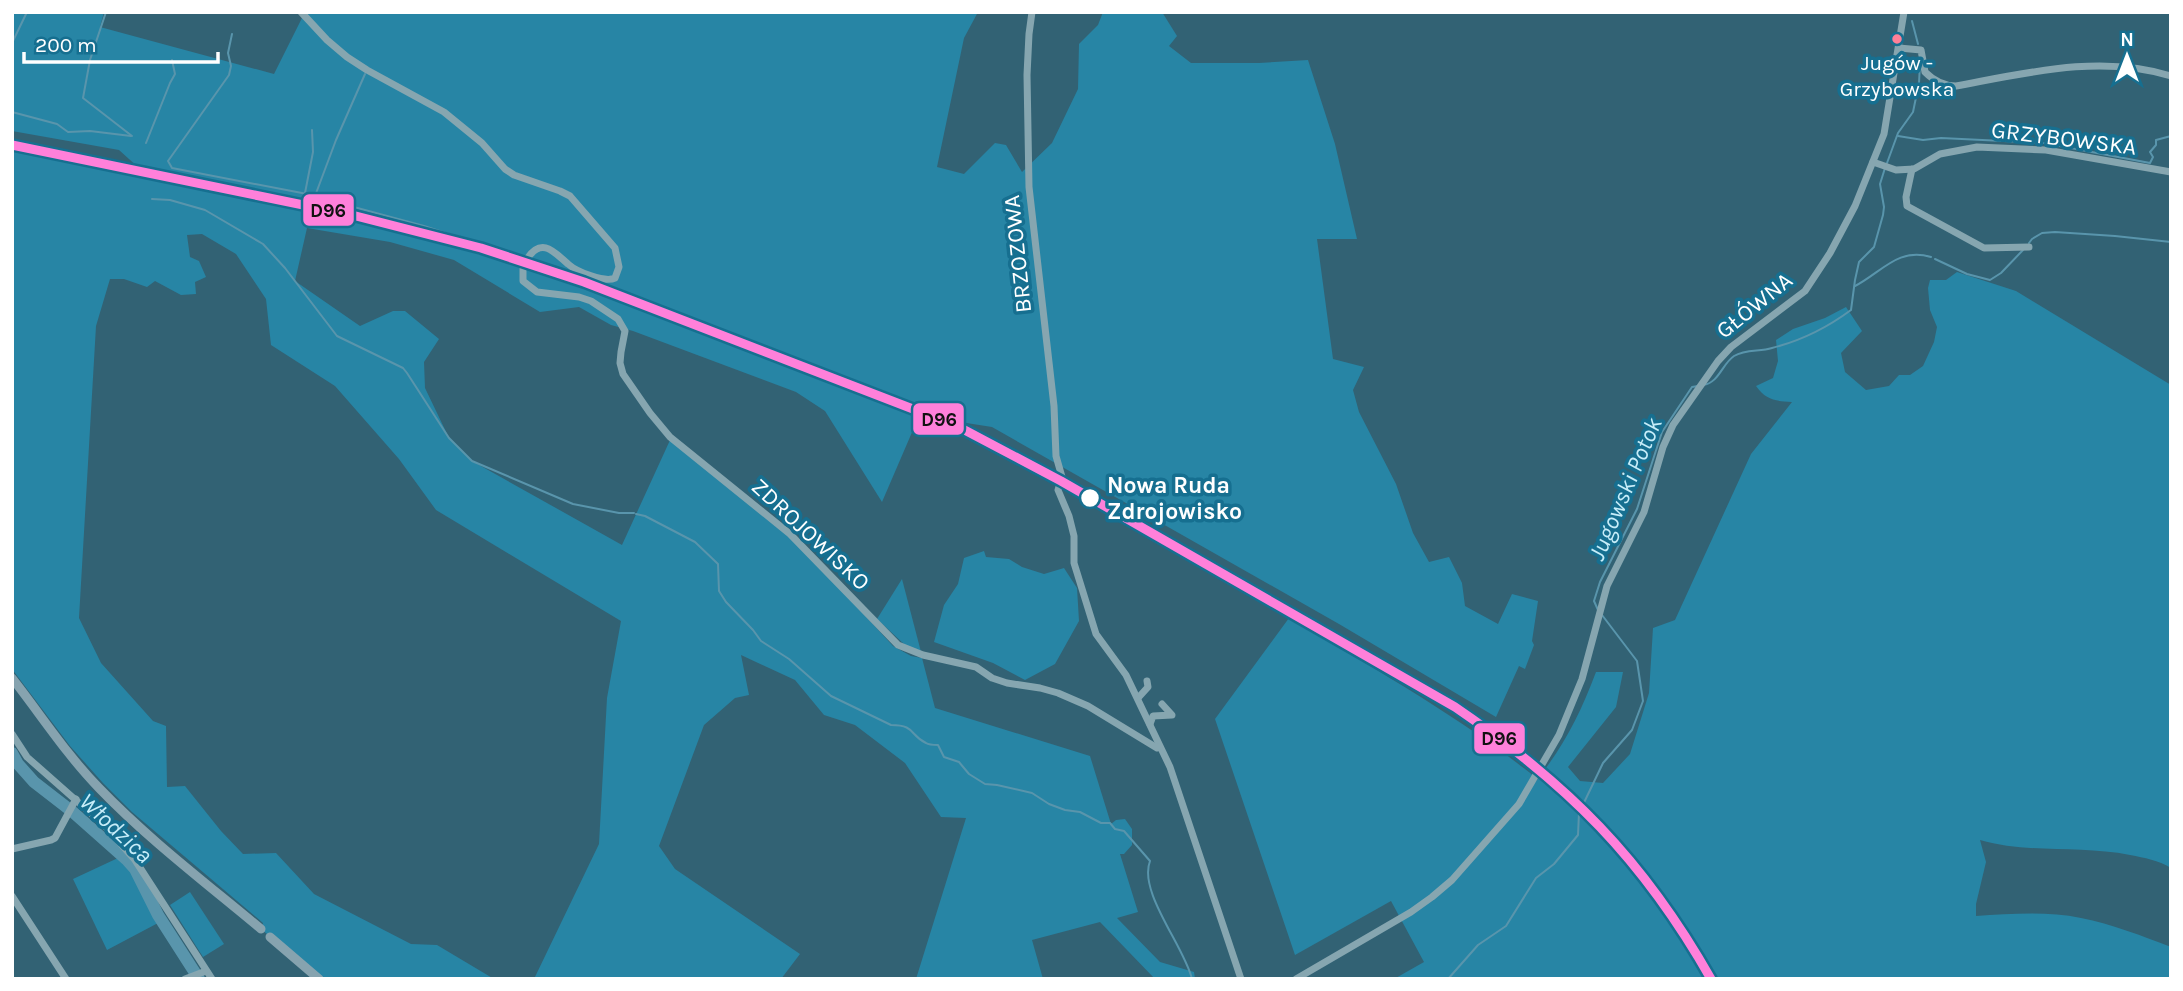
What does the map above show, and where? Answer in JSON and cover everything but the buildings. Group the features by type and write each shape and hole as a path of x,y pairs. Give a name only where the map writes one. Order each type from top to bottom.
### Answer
{"main road":[{"path":"12,678 65,751 98,787 127,816 261,929"},
{"path":"270,937 319,979"}],"street":[{"path":"301,12 347,57 444,112 482,143 505,169 570,196 615,248 619,267 618,274 611,280 604,281 572,268 557,253 547,248 540,248 527,258"},
{"name":"BRZOZOWA","path":"1032,12 1027,75 1029,187 1054,406 1056,456 1062,477 1058,490 1069,516 1074,536 1074,563 1096,634 1126,675 1138,698"},
{"name":"GŁÓWNA","path":"1296,979 1411,912 1452,880 1519,804 1559,736 1581,678 1601,606 1616,566 1647,505 1667,436 1700,385 1731,347 1805,291 1830,253 1877,164 1904,12"},
{"path":"1899,48 1918,49 1925,72 1947,86 2037,71 2103,66 2136,67 2171,76"},
{"name":"GRZYBOWSKA","path":"1877,164 1891,169 1912,169 1940,154 1977,147 2046,150 2171,172"},
{"path":"1912,169 1906,197 1907,206 1984,248 2026,247"},
{"name":"ZDROJOWISKO","path":"523,269 523,281 537,292 579,297 591,301 618,319 625,331 620,363 623,374 650,414 670,437 790,534 898,645 923,655 976,667 992,678 1007,683 1058,693 1088,706 1159,747"},
{"path":"1147,681 1148,687 1138,698 1175,780 1241,979"},
{"path":"1150,724 1153,716 1172,715 1162,704"},
{"path":"12,734 27,757 115,836 135,860 212,979"},
{"path":"12,849 51,840 59,833 75,800"},
{"path":"12,896 66,979"},
{"path":"189,977 205,972"}],"shaded area":[{"path":"12,12 104,12 100,27 274,74 305,12 978,12 964,38 937,167 964,174 995,143 1006,145 1022,172 1052,143 1078,89 1079,44 1098,25 1103,12 1162,12 1177,36 1169,46 1191,63 1308,60 1335,144 1357,239 1317,239 1333,359 1364,367 1353,390 1359,412 1396,484 1413,533 1429,562 1449,557 1462,583 1465,606 1498,624 1512,594 1538,601 1532,641 1534,645 1525,669 1519,666 1496,717 1339,624 992,427 960,422 644,300 522,258 353,212 139,168 119,150 12,131"},
{"path":"12,149 352,219 479,251 583,285 919,416 882,502 825,411 796,392 611,325 579,307 540,312 454,260 390,242 307,228 295,281 360,326 393,311 405,311 439,339 424,362 425,388 449,438 472,461 622,545 671,438 790,534 893,646 911,656 922,658 935,708 1090,756 1111,824 1125,819 1132,829 1132,845 1124,854 1120,854 1138,912 1117,918 1160,962 1194,972 1195,979 1155,979 1100,922 1032,940 1043,979 916,979 966,818 941,817 905,763 855,725 824,715 795,680 741,655 749,695 735,698 704,725 659,846 675,869 800,954 781,979 534,979 599,844 607,698 621,621 436,510 399,459 335,386 271,345 266,299 236,254 202,234 187,235 190,257 199,261 206,277 195,282 196,294 181,295 155,281 147,287 124,279 110,279 96,326 79,618 101,663 153,721 166,726 167,787 185,786 243,854 276,853 314,894 411,944 437,945 494,979 321,979 261,929 263,923 132,812 103,783 70,746 12,669"},
{"path":"1957,272 2016,291 2171,385 2171,868 2151,860 2111,852 2017,847 1980,840 1986,862 1976,904 1976,916 2055,914 2115,927 2171,947 2171,979 1394,979 1424,962 1391,901 1295,955 1215,719 1289,618 1415,693 1476,733 1535,777 1528,791 1568,734 1596,672 1623,672 1616,707 1568,767 1580,781 1603,783 1630,754 1649,693 1653,628 1675,620 1751,454 1792,402 1771,399 1756,386 1773,378 1778,361 1776,340 1793,329 1825,318 1846,307 1862,331 1841,353 1845,372 1866,390 1889,386 1899,375 1910,375 1923,366 1934,342 1937,327 1930,310 1930,280 1946,280"},
{"path":"984,551 986,557 1009,559 1022,567 1044,574 1064,568 1077,588 1079,621 1055,664 1025,680 993,663 934,642 944,605 958,584 964,558"},
{"path":"902,579 921,652 905,645 877,619"},
{"path":"118,858 138,873 158,915 158,923 107,950 73,879"},
{"path":"190,892 224,944 203,957 170,905"}],"waterway":[{"path":"12,43 27,12"},
{"path":"106,12 90,60 83,98 132,136"},
{"name":"Jugowski Potok","path":"1912,21 1918,44"},
{"path":"232,34 228,53 231,66 229,75 168,161 172,168 302,193 424,226 501,251"},
{"path":"146,143 175,74 172,60"},
{"name":"Jugowski Potok","path":"1887,163 1898,133 1913,112 1920,64"},
{"path":"315,196 365,74"},
{"path":"12,112 57,124 68,132 90,131 131,136"},
{"path":"305,193 313,152 312,130"},
{"path":"1898,136 1923,140 1941,138 2044,143 2150,163 2153,157 2150,152 2156,145 2156,140 2171,136"},
{"name":"Jugowski Potok","path":"1703,385 1713,381 1734,356 1793,342 1823,328 1851,310 1859,262 1874,247 1883,215 1880,184 1885,168"},
{"path":"152,199 170,200 205,210 263,244 285,268 337,336 403,368 449,438 472,461 573,504 619,513 634,513"},
{"path":"2029,243 2042,233 2055,232 2171,242"},
{"path":"1935,259 1967,274 1990,280 2001,273 2023,250"},
{"path":"1855,286 1900,258 1909,255 1931,257"},
{"name":"Jugowski Potok","path":"1598,610 1594,601 1600,582 1637,509 1662,432 1692,387 1698,386"},
{"path":"636,514 695,542 718,564 719,591 726,602 761,641 789,659 831,696 891,725 905,727 927,744 938,745 944,757 959,762 969,774 985,784 1032,793 1049,804 1080,812 1124,831 1150,861 1150,888 1192,979"},
{"name":"Jugowski Potok","path":"1448,979 1478,945 1506,926 1536,878 1554,864 1578,835 1579,813 1603,763 1632,730 1643,701 1637,661 1602,615"},
{"name":"Włodzica","path":"12,753 34,782 74,813 135,869 158,915 199,979"}],"transit line":[{"name":"D96","path":"12,145 352,215 481,248 584,282 957,426 1061,481 1455,707 1496,736 1568,795 1600,827 1658,897 1711,979"}],"place":[{"name":"Jugów - Grzybowska","path":"1897,39"},
{"name":"Nowa Ruda Zdrojowisko","path":"1090,498"}]}
